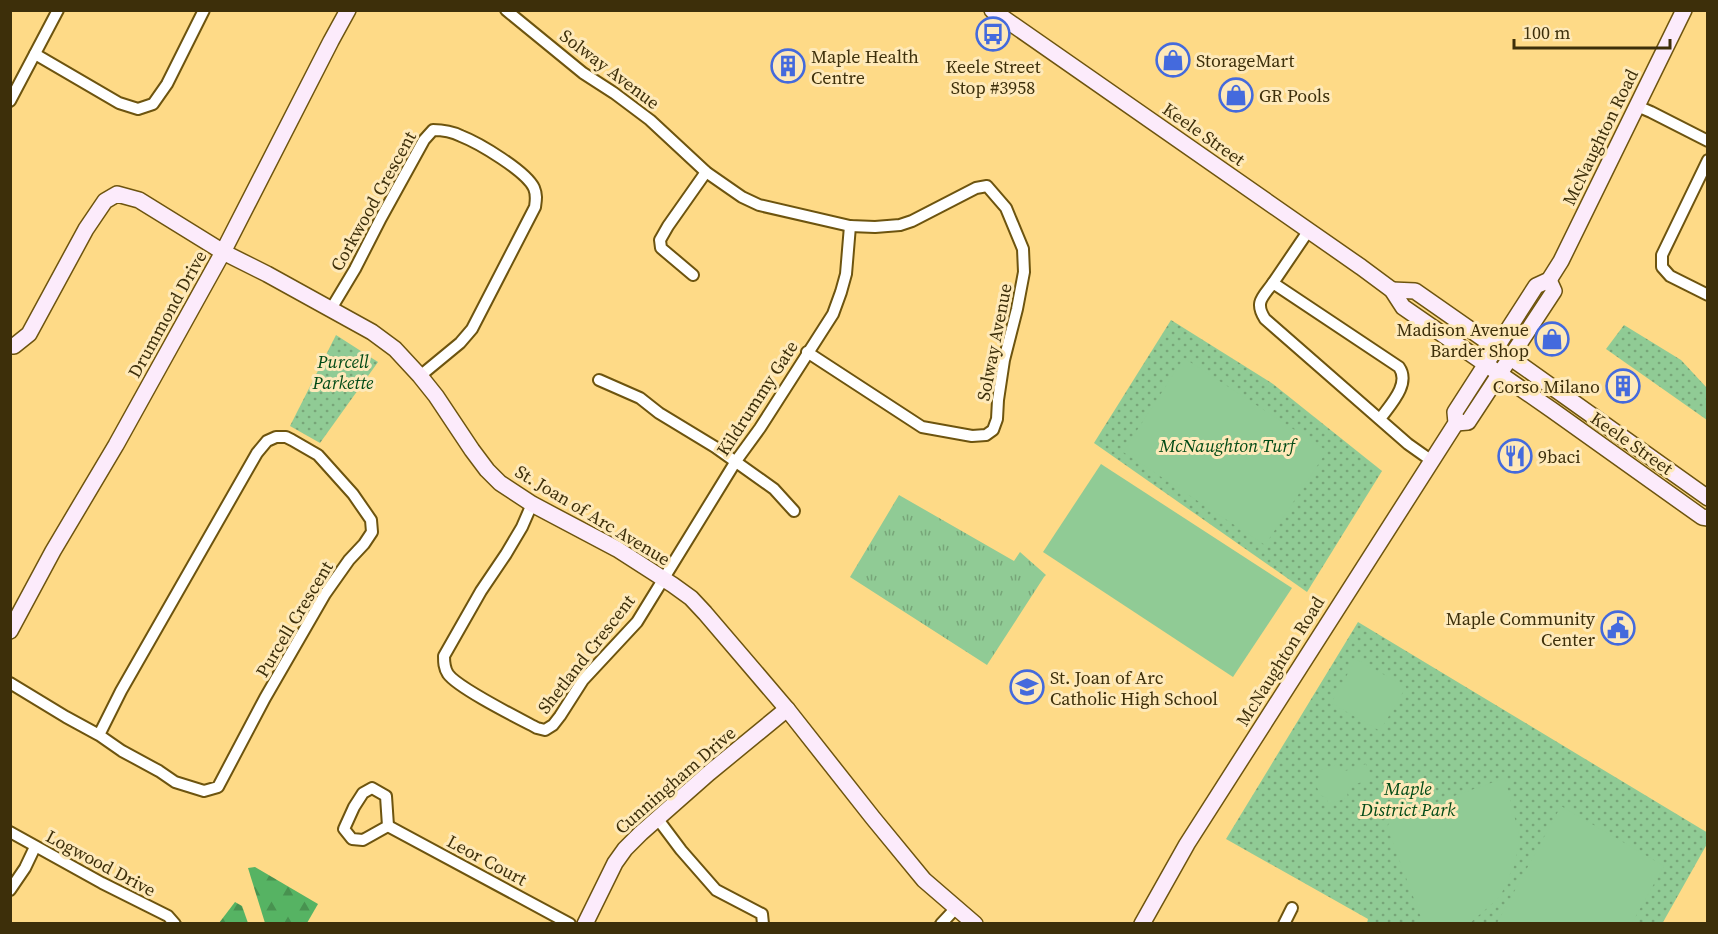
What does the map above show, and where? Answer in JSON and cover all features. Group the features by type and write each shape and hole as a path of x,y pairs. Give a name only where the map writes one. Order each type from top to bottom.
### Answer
{"street":[{"path":"10,101 58,10"},
{"path":"36,54 119,103 138,109 153,104 167,84 204,10"},
{"name":"Drummond Drive","path":"10,631 223,252 348,10"},
{"name":"Solway Avenue","path":"506,10 583,73 650,120 706,172 742,197 759,205 850,226 900,225 976,188 987,186 1006,208 1023,249 1024,272 1004,360 996,425 993,430 986,435 972,436 922,427 807,352"},
{"name":"Keele Street","path":"993,10 1392,290 1402,308 1486,364 1702,517 1707,518"},
{"name":"McNaughton Road","path":"1142,924 1187,844 1456,423 1455,412 1536,286 1549,280 1569,246 1684,10"},
{"path":"1637,106 1707,141"},
{"name":"Corkwood Crescent","path":"331,309 355,270 423,140 434,130 442,130 461,135 494,153 534,186 537,196 535,207 472,329 460,343 420,376"},
{"path":"1707,160 1662,255 1662,267 1670,276 1707,295"},
{"path":"693,275 661,248 660,240 706,172"},
{"name":"St. Joan of Arc Avenue","path":"10,346 14,346 29,334 86,229 105,201 117,194 139,200 223,252 372,332 395,349 420,376 487,470 500,483 532,504 617,549 691,598 787,709 924,880 975,924"},
{"name":"Kildrummy Gate","path":"663,579 736,461 760,428 833,314 846,274 850,226"},
{"path":"1309,230 1259,306 1260,311 1265,319 1408,444 1432,461"},
{"name":"McNaughton Road","path":"1456,423 1468,422 1554,291 1549,280"},
{"path":"1273,283 1400,367 1404,375 1403,383 1380,419"},
{"name":"Keele Street","path":"1392,290 1415,291 1707,498"},
{"path":"599,380 640,398 659,413 736,461 774,489 794,511"},
{"name":"Purcell Crescent","path":"10,683 175,782 204,791 218,787 265,698 326,594 372,532 371,520 353,494 318,455 286,437 276,437 267,441 257,453 121,691 99,735"},
{"name":"Shetland Crescent","path":"532,504 522,527 481,591 444,656 444,667 449,675 461,685 537,728 545,730 553,725 560,716 583,680 637,621 663,579"},
{"name":"Cunningham Drive","path":"585,924 615,863 625,849 657,818 787,709"},
{"path":"372,788 386,796 388,826 363,840 352,839 345,829 363,793 372,788"},
{"path":"657,818 716,890 762,914 763,924"},
{"name":"Leor Court","path":"388,826 570,924"},
{"name":"Logwood Drive","path":"10,832 168,916 175,924"},
{"path":"10,890 25,868 35,847"},
{"path":"941,924 956,908"},
{"path":"1284,924 1292,908"}],"green space":[{"name":"McNaughton Turf","path":"1171,320 1273,384 1382,471 1307,592 1094,443"},
{"path":"1624,325 1681,360 1707,388 1707,420 1606,349"},
{"name":"Purcell Parkette","path":"336,335 378,362 320,443 290,426"},
{"path":"1184,358 1327,451 1265,545 1123,452"},
{"path":"1101,464 1292,588 1233,677 1043,552"},
{"path":"899,495 1014,561 1020,552 1046,575 987,665 850,577"},
{"name":"Maple District Park","path":"1358,622 1708,833 1707,844 1662,924 1367,923 1368,919 1226,839"},
{"path":"1356,659 1406,687 1380,731 1331,703"},
{"path":"1338,764 1339,769 1345,771 1366,764 1371,779 1350,786 1347,792 1348,798 1328,804 1327,798 1320,795 1315,782 1320,776 1318,771"},
{"path":"1505,778 1520,839 1514,866 1500,897 1470,923 1423,923 1387,827 1392,818"},
{"path":"1561,806 1664,866 1632,923 1497,923"},
{"path":"255,867 318,904 307,923 265,923 248,868"},
{"path":"235,902 242,906 248,923 219,923"}],"place":[{"name":"Keele Street Stop #3958","path":"993,34"},
{"name":"StorageMart","path":"1173,60"},
{"name":"Maple Health Centre","path":"788,66"},
{"name":"GR Pools","path":"1236,95"},
{"name":"Madison Avenue Barder Shop","path":"1552,339"},
{"name":"Corso Milano","path":"1623,386"},
{"name":"9baci","path":"1515,456"},
{"name":"Maple Community Center","path":"1618,628"},
{"name":"St. Joan of Arc Catholic High School","path":"1027,687"}]}
